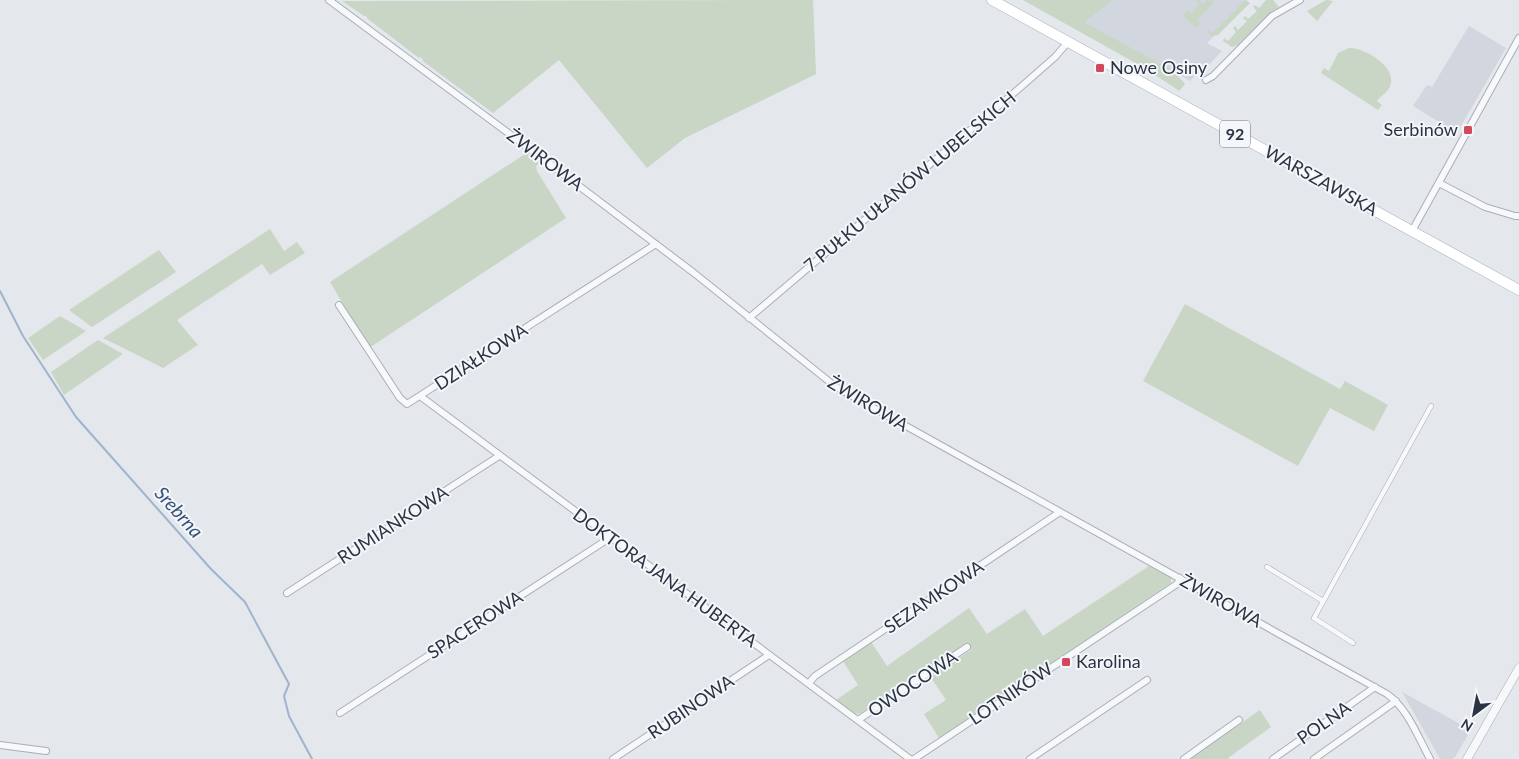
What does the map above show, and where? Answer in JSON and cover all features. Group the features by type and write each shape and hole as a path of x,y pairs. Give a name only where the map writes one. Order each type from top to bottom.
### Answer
{"main road":[{"name":"WARSZAWSKA","path":"992,0 1519,290"}],"street":[{"name":"ŻWIROWA","path":"329,0 656,244 842,391 1375,687 1396,701 1403,710 1430,759"},
{"path":"1206,80 1213,76 1272,16 1300,0"},
{"path":"1412,231 1519,38"},
{"name":"7 PUŁKU UŁANÓW LUBELSKICH","path":"749,318 1015,92 1055,57 1068,42"},
{"path":"1439,183 1485,207 1519,216"},
{"name":"DZIAŁKOWA","path":"339,305 400,398 408,404 656,244"},
{"name":"DOKTORA JANA HUBERTA","path":"420,396 910,759"},
{"path":"1353,643 1314,618 1431,406"},
{"name":"RUMIANKOWA","path":"287,593 499,456"},
{"name":"SEZAMKOWA","path":"809,683 816,676 1060,512"},
{"name":"SPACEROWA","path":"340,713 611,538"},
{"path":"1267,567 1323,601"},
{"name":"LOTNIKÓW","path":"914,759 1177,584 1180,578"},
{"name":"OWOCOWA","path":"858,720 967,647"},
{"name":"RUBINOWA","path":"612,759 769,655"},
{"path":"1466,759 1519,668"},
{"path":"1030,759 1147,680"},
{"name":"POLNA","path":"1273,759 1375,687"},
{"path":"1314,759 1396,701"},
{"path":"1184,759 1239,720"},
{"path":"0,745 46,751"}],"shaded area":[{"path":"1113,0 1246,0 1248,2 1207,43 1222,51 1205,69 1203,67 1190,81 1085,22"},
{"path":"1469,26 1506,48 1457,133 1413,106 1427,85 1432,87"},
{"path":"1402,692 1471,730 1455,757 1452,759 1440,759"}],"green space":[{"path":"813,0 816,74 685,138 647,168 559,60 493,113 366,16 342,1"},
{"path":"1023,0 1113,0 1085,22 1173,71 1185,84 1179,91 1148,70"},
{"path":"1196,0 1203,4 1207,0 1215,1 1198,19 1201,23 1197,27 1186,20 1184,15 1187,10 1191,13 1199,4"},
{"path":"1245,0 1250,3 1218,35 1212,36 1206,32 1208,30 1212,33"},
{"path":"1266,0 1273,0 1279,7 1272,11 1238,45 1232,47 1223,41 1224,38 1228,41 1236,32 1233,28 1235,26 1238,30 1247,21 1243,18 1245,16 1248,19 1257,11 1253,7 1255,5 1259,8"},
{"path":"1326,0 1333,1 1317,21 1307,11"},
{"path":"1349,48 1362,50 1376,58 1388,69 1391,82 1386,93 1377,101 1382,105 1378,110 1321,73 1324,68 1329,71 1338,53"},
{"path":"525,154 530,154 541,163 536,166 537,171 566,218 369,348 330,282"},
{"path":"270,229 284,251 297,242 305,253 270,275 262,264 177,320 198,345 163,368 103,338"},
{"path":"159,250 176,272 92,327 69,310"},
{"path":"1185,304 1340,389 1345,381 1388,405 1374,431 1330,408 1298,466 1143,381"},
{"path":"60,316 86,331 43,360 28,338"},
{"path":"98,340 123,354 64,395 51,372"},
{"path":"1149,566 1171,578 1171,583 939,738 924,714 946,700 930,676 971,650 967,643 861,713 856,714 836,700 858,685 843,661 871,642 887,666 969,608 987,634 1025,609 1043,636"},
{"path":"1260,710 1271,727 1229,759 1190,759"}],"waterway":[{"name":"Srebrna","path":"0,291 23,336 76,417 211,569 245,602 289,684 284,696 289,716 312,759"}],"place":[{"name":"Nowe Osiny","path":"1100,68"},
{"name":"Serbinów","path":"1468,130"},
{"name":"Karolina","path":"1066,662"}]}
